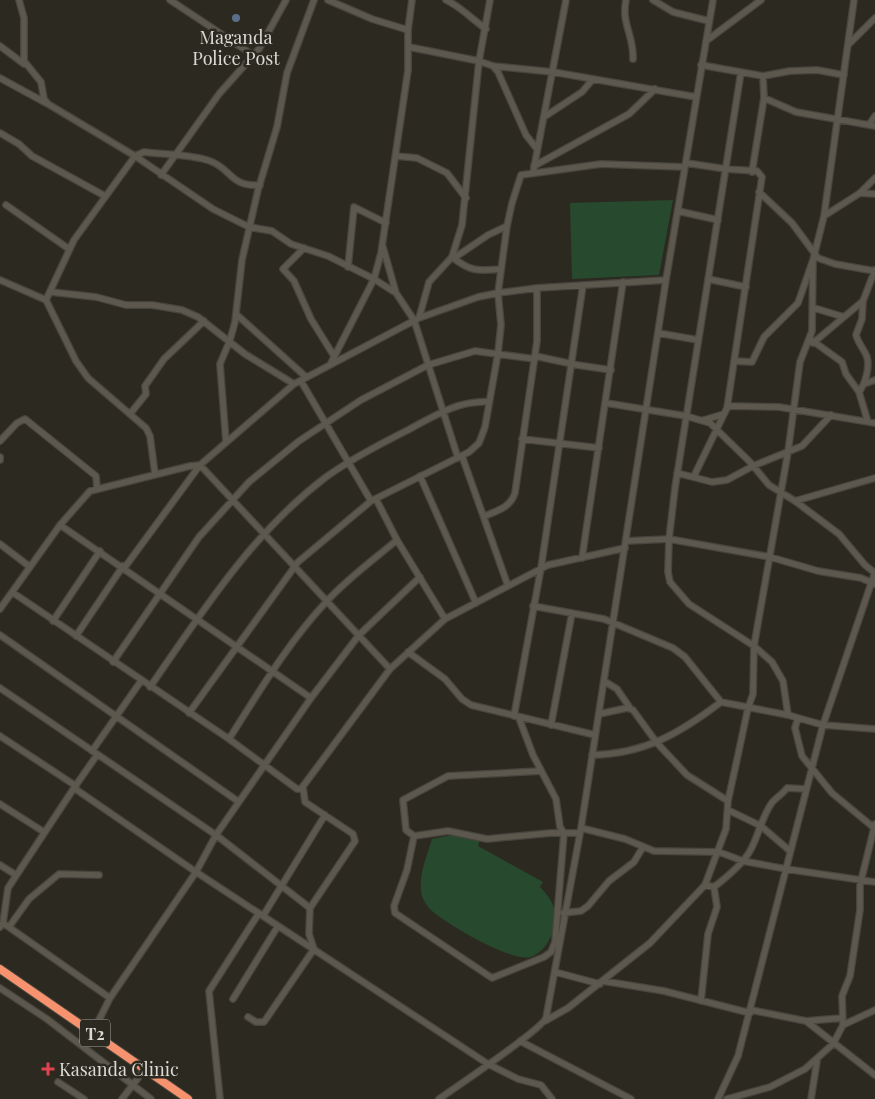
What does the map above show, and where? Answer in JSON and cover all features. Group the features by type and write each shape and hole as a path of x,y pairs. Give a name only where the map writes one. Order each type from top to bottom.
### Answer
{"highway":[{"name":"T2","path":"0,969 188,1099"}],"street":[{"path":"19,0 24,18 23,56 25,65"},
{"path":"170,0 253,55"},
{"path":"161,175 219,94 266,40 286,0"},
{"path":"226,442 220,366 229,342 236,314 240,273 249,227 277,128 287,73 314,0"},
{"path":"331,363 374,279 383,246 410,47 408,30 412,0"},
{"path":"446,0 462,9 469,18 486,29"},
{"path":"453,257 462,225 466,198 479,61 490,0"},
{"path":"533,173 566,0"},
{"path":"626,0 624,15 633,43 633,58"},
{"path":"652,0 673,12 709,22"},
{"path":"545,1021 580,830 666,280 713,0"},
{"path":"706,41 760,0"},
{"path":"734,361 752,362 764,337 798,303 814,257 824,216 854,0"},
{"path":"332,1 408,30"},
{"path":"849,44 875,18"},
{"path":"0,46 25,65 40,82 44,99 48,104"},
{"path":"410,47 479,61 493,66 553,72 696,97"},
{"path":"701,65 763,76 790,71 817,70 844,75"},
{"path":"493,66 498,72 526,135 537,150"},
{"path":"741,72 677,473 669,540 668,572 670,582 689,604 754,646 772,662 780,674 788,715"},
{"path":"752,172 764,98 763,76"},
{"path":"0,78 48,104 134,156 195,195 213,209 249,227 272,231 291,244 322,254 374,279 396,293 416,319 443,411 485,516 508,586"},
{"path":"544,117 582,92 593,79"},
{"path":"534,166 629,114 655,89"},
{"path":"764,98 796,112 872,126 875,116"},
{"path":"0,133 19,144 32,156 105,196"},
{"path":"46,300 69,249 134,156 144,152 207,160 218,164 232,180 248,186 260,185"},
{"path":"396,156 417,158 448,173 466,198"},
{"path":"189,713 294,566 374,500 460,457 474,448 482,436 498,353 501,325 498,292 507,226 521,175 601,164 686,165 761,173 746,287 725,411 694,476"},
{"path":"824,216 860,193 875,178"},
{"path":"760,192 792,223 814,257 812,341"},
{"path":"860,193 875,194"},
{"path":"6,205 69,249"},
{"path":"348,267 354,207 358,207 386,223"},
{"path":"678,211 718,220"},
{"path":"416,319 429,282 453,257 488,235 507,226"},
{"path":"383,246 396,293"},
{"path":"304,248 283,270 296,285 311,319 334,356"},
{"path":"453,257 478,271 501,269"},
{"path":"439,1099 545,1021 568,1008 650,943 705,885 719,852 748,708 753,694 754,646 788,452 800,362 812,341 863,301 872,287 875,271 835,264 814,257"},
{"path":"708,279 746,287"},
{"path":"0,280 46,300 82,370 108,397 146,428 150,436 155,474"},
{"path":"76,636 124,567 200,465 294,384 416,319 478,297 498,292 537,288 666,280"},
{"path":"582,558 600,448 623,282"},
{"path":"414,836 407,870 394,906 395,913 488,976 501,975 544,957 551,952 555,942 564,833 560,827 556,799 541,771 517,717 533,606 541,568 573,364 583,285"},
{"path":"485,516 512,502 538,333 537,288"},
{"path":"51,292 96,297 126,305 152,305 182,310 204,321 229,342 294,384"},
{"path":"859,392 864,384 867,358 856,335 862,319 863,301"},
{"path":"814,308 844,317"},
{"path":"236,314 304,379 349,462 374,500 445,619"},
{"path":"130,414 146,394 145,386 164,359 204,321"},
{"path":"658,334 698,340"},
{"path":"812,341 842,362 846,374 859,392 868,422"},
{"path":"114,662 184,556 232,500 271,462 327,422 428,365 475,351 535,357 611,370"},
{"path":"864,384 875,380"},
{"path":"150,686 235,568 264,534 326,478 349,462 443,411 474,401 489,402"},
{"path":"606,403 704,420 718,429 753,466 766,483 795,501 839,534 865,565 875,573 823,725 751,1012 738,1056 718,1099"},
{"path":"704,420 725,411 762,405 875,423"},
{"path":"677,473 712,482 720,482 788,452 810,440 831,416"},
{"path":"0,441 17,423 25,419 96,476 97,488"},
{"path":"522,439 600,448"},
{"path":"0,608 60,525 85,496 97,488 200,465"},
{"path":"200,465 390,669"},
{"path":"420,476 476,603"},
{"path":"795,501 875,478"},
{"path":"60,525 124,567 235,647 272,670 311,698"},
{"path":"228,739 272,670 327,601 397,540"},
{"path":"626,541 669,540 770,557 818,571 873,582"},
{"path":"0,544 30,567"},
{"path":"314,949 309,934 310,908 355,841 353,834 305,802 303,788 390,669 445,619 541,568 625,548"},
{"path":"53,621 100,551"},
{"path":"85,1048 110,998 196,872 216,835 311,698 359,635 420,577"},
{"path":"12,592 228,739 297,789 303,788"},
{"path":"533,606 614,622 682,653 721,702 788,715 823,725 875,729"},
{"path":"551,725 572,613"},
{"path":"0,635 239,802"},
{"path":"408,652 445,679 465,702 474,706 595,734"},
{"path":"110,998 9,927 1,925 8,888 75,787 117,716 141,681"},
{"path":"604,681 617,689 657,743 687,775 728,801"},
{"path":"0,688 216,835 310,908"},
{"path":"592,755 625,752 657,743 721,702"},
{"path":"599,714 630,708"},
{"path":"728,1099 784,1082 817,1061 833,1044 843,1021 842,996 850,976 860,910 862,880 874,826 832,793 811,769 802,756 795,728 798,718"},
{"path":"0,736 261,915 488,1064 518,1079 541,1085 552,1099"},
{"path":"541,771 494,772 444,778 403,800 406,830 414,836 448,831 487,839 580,830 625,839 658,852 719,852 743,861 875,882"},
{"path":"714,887 743,861 771,803 782,796 787,788 806,789"},
{"path":"0,804 44,832"},
{"path":"728,810 761,826 790,851"},
{"path":"220,1099 209,991 282,887 325,816"},
{"path":"558,913 581,911 588,906 609,881 634,862 643,847"},
{"path":"0,865 16,875"},
{"path":"9,927 29,899 59,874 99,875"},
{"path":"705,885 714,887"},
{"path":"701,1001 708,934 718,907 714,887"},
{"path":"233,998 278,926"},
{"path":"248,1017 256,1022 264,1022 314,949"},
{"path":"555,972 601,982 664,991 751,1012 806,1022 843,1021 875,1010"},
{"path":"0,988 47,1019 131,1086 151,1099"},
{"path":"806,1022 875,1075"},
{"path":"520,1041 631,1099"},
{"path":"810,1099 817,1061"},
{"path":"122,1099 145,1069"},
{"path":"58,1082 84,1099"}],"green space":[{"path":"673,200 659,275 572,279 570,203"},
{"path":"452,835 480,839 478,846 543,882 540,887 553,905 555,922 549,941 535,955 522,957 495,949 451,925 428,907 421,893 421,878 432,839"}],"place":[{"name":"Maganda Police Post","path":"236,18"},
{"name":"Kasanda Clinic","path":"48,1069"}]}
